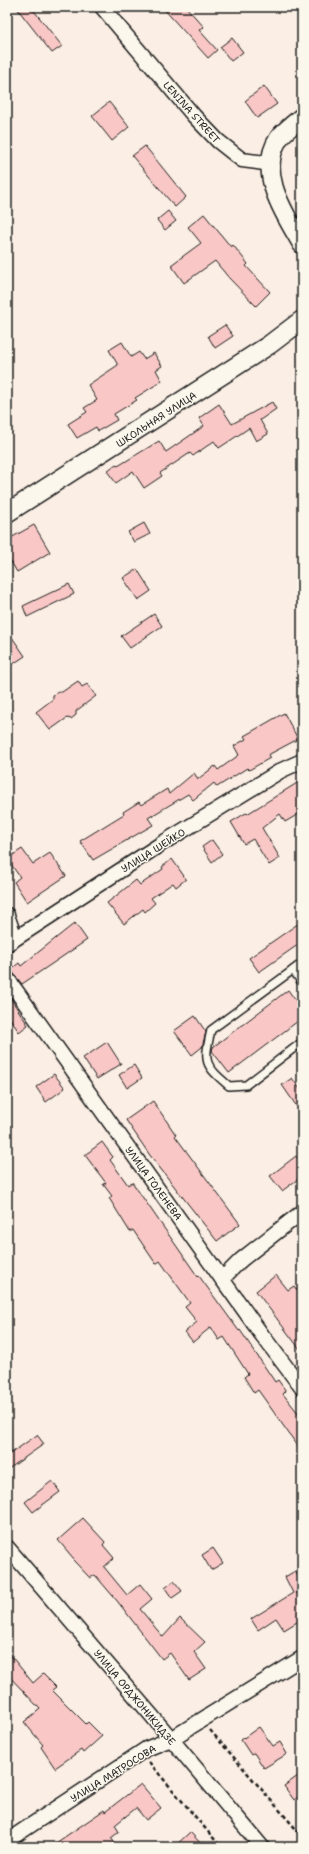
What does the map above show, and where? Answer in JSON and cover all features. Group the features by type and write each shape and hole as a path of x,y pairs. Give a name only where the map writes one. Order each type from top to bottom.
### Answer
{"street":[{"name":"LENINA STREET","path":"102,7 194,116 218,141 242,160 272,164"},
{"path":"302,117 280,138 275,146 272,164 275,192 282,209 302,244"},
{"name":"ШКОЛЬНАЯ УЛИЦА","path":"7,514 269,345 302,320"},
{"name":"УЛИЦА ШЕЙКО","path":"11,941 161,844 282,770 302,762"},
{"path":"7,916 11,941"},
{"name":"УЛИЦА ГОЛЕНЕВА","path":"7,978 222,1279 302,1388"},
{"path":"222,1279 242,1260 302,1212"},
{"name":"УЛИЦА ОРДЖОНИКИДЗЕ","path":"7,1547 262,1847"},
{"name":"УЛИЦА МАТРОСОВА","path":"7,1841 141,1753 171,1739 201,1719 302,1658"}],"lane":[{"path":"302,964 211,1030 206,1053 207,1063 216,1075 229,1086 246,1085 302,1042"},
{"path":"292,970 302,983"}],"path":[{"path":"201,1719 302,1836"},
{"path":"141,1753 221,1847"}],"building":[{"path":"16,7 31,7 62,46 52,53"},
{"path":"162,7 186,7 204,27 199,30 217,50 208,58"},
{"path":"232,38 243,52 231,61 220,47"},
{"path":"264,86 277,104 257,118 245,101"},
{"path":"109,102 129,127 112,141 92,116"},
{"path":"145,146 186,197 175,207 132,156"},
{"path":"168,211 176,221 165,230 157,220"},
{"path":"204,214 231,247 233,245 248,264 246,266 270,292 256,306 215,261 184,283 171,265 201,243 188,227"},
{"path":"225,325 233,336 215,348 208,336"},
{"path":"122,342 131,357 139,352 144,359 154,353 162,366 156,370 162,381 135,398 137,400 114,414 117,420 98,431 96,427 77,438 68,424 87,412 84,408 97,400 88,385 118,365 109,350"},
{"path":"272,402 276,409 260,420 268,434 256,441 249,428 219,448 214,441 193,456 190,453 160,473 162,476 144,488 133,471 116,483 107,471 116,464 118,466 159,441 166,452 204,426 199,418 219,404 232,424"},
{"path":"144,523 150,534 134,542 128,532"},
{"path":"34,525 50,552 17,572 7,555 7,540"},
{"path":"137,569 151,591 138,600 123,578"},
{"path":"69,584 74,594 27,617 23,606"},
{"path":"154,614 162,626 130,648 121,636"},
{"path":"7,630 25,656 7,668"},
{"path":"78,681 82,687 87,684 96,696 76,711 76,715 71,719 67,718 50,730 36,712 53,699 53,695 58,692 62,692"},
{"path":"284,713 298,739 268,755 270,758 249,770 247,768 217,787 214,783 193,800 188,794 148,818 153,825 93,860 80,841 124,814 123,812 139,802 141,805 167,789 169,794 194,773 198,779 215,766 218,770 239,755 234,746 246,739 244,736"},
{"path":"302,780 302,812 285,822 280,814 262,828 280,858 269,865 253,839 244,844 231,822 246,813 247,814"},
{"path":"212,840 222,854 212,862 202,847"},
{"path":"22,849 33,864 50,853 66,876 27,902 14,882 20,877 7,859"},
{"path":"172,859 186,879 176,887 173,883 151,898 155,903 145,912 143,909 124,924 107,903 136,880 140,885 163,869 162,867"},
{"path":"302,921 302,942 259,972 249,958"},
{"path":"75,923 87,940 22,984 10,970 19,963 21,966"},
{"path":"288,990 296,1001 302,996 302,1018 229,1073 212,1051 213,1047"},
{"path":"7,993 28,1025 19,1032 7,1014"},
{"path":"195,1016 206,1032 202,1047 192,1055 174,1031"},
{"path":"107,1042 121,1064 97,1079 83,1058"},
{"path":"134,1065 142,1078 127,1088 119,1075"},
{"path":"54,1074 65,1088 46,1102 36,1087"},
{"path":"292,1078 302,1092 302,1114 282,1085"},
{"path":"153,1101 176,1135 175,1136 240,1224 217,1241 149,1154 126,1120"},
{"path":"102,1142 113,1157 110,1160 128,1185 132,1182 198,1277 199,1276 239,1331 240,1330 275,1382 278,1380 286,1391 283,1394 302,1418 302,1452 258,1390 254,1393 244,1377 248,1374 224,1337 219,1340 211,1327 193,1342 185,1332 197,1322 185,1307 190,1303 160,1261 156,1264 133,1230 130,1232 109,1198 112,1196 103,1184 106,1183 85,1155"},
{"path":"296,1156 302,1164 302,1176 282,1191 270,1176"},
{"path":"276,1275 288,1290 294,1286 302,1297 302,1352 256,1291"},
{"path":"37,1435 44,1444 7,1470 7,1456"},
{"path":"52,1481 60,1492 33,1512 25,1502"},
{"path":"83,1518 105,1542 103,1545 114,1558 104,1567 127,1595 140,1584 152,1599 140,1609 163,1637 180,1618 205,1642 194,1652 206,1669 189,1680 170,1653 162,1659 95,1575 90,1578 73,1560 74,1559 58,1540"},
{"path":"213,1548 223,1563 211,1570 202,1555"},
{"path":"295,1571 302,1583 302,1588 296,1592 302,1601 302,1619 284,1630 276,1618 258,1630 251,1619 293,1593 285,1577"},
{"path":"174,1581 182,1591 172,1598 165,1588"},
{"path":"7,1651 33,1683 43,1674 56,1687 52,1690 86,1724 88,1722 102,1736 83,1753 81,1750 55,1768 41,1747 43,1745 24,1722 40,1709 7,1674"},
{"path":"259,1727 273,1746 280,1742 287,1754 264,1768 254,1753 251,1755 241,1740"},
{"path":"302,1773 302,1794 294,1800 284,1786"},
{"path":"141,1784 161,1808 146,1820 136,1808 115,1825 119,1832 111,1838 118,1847 50,1847 104,1810 105,1812"},
{"path":"190,1832 204,1847 174,1847"}]}
